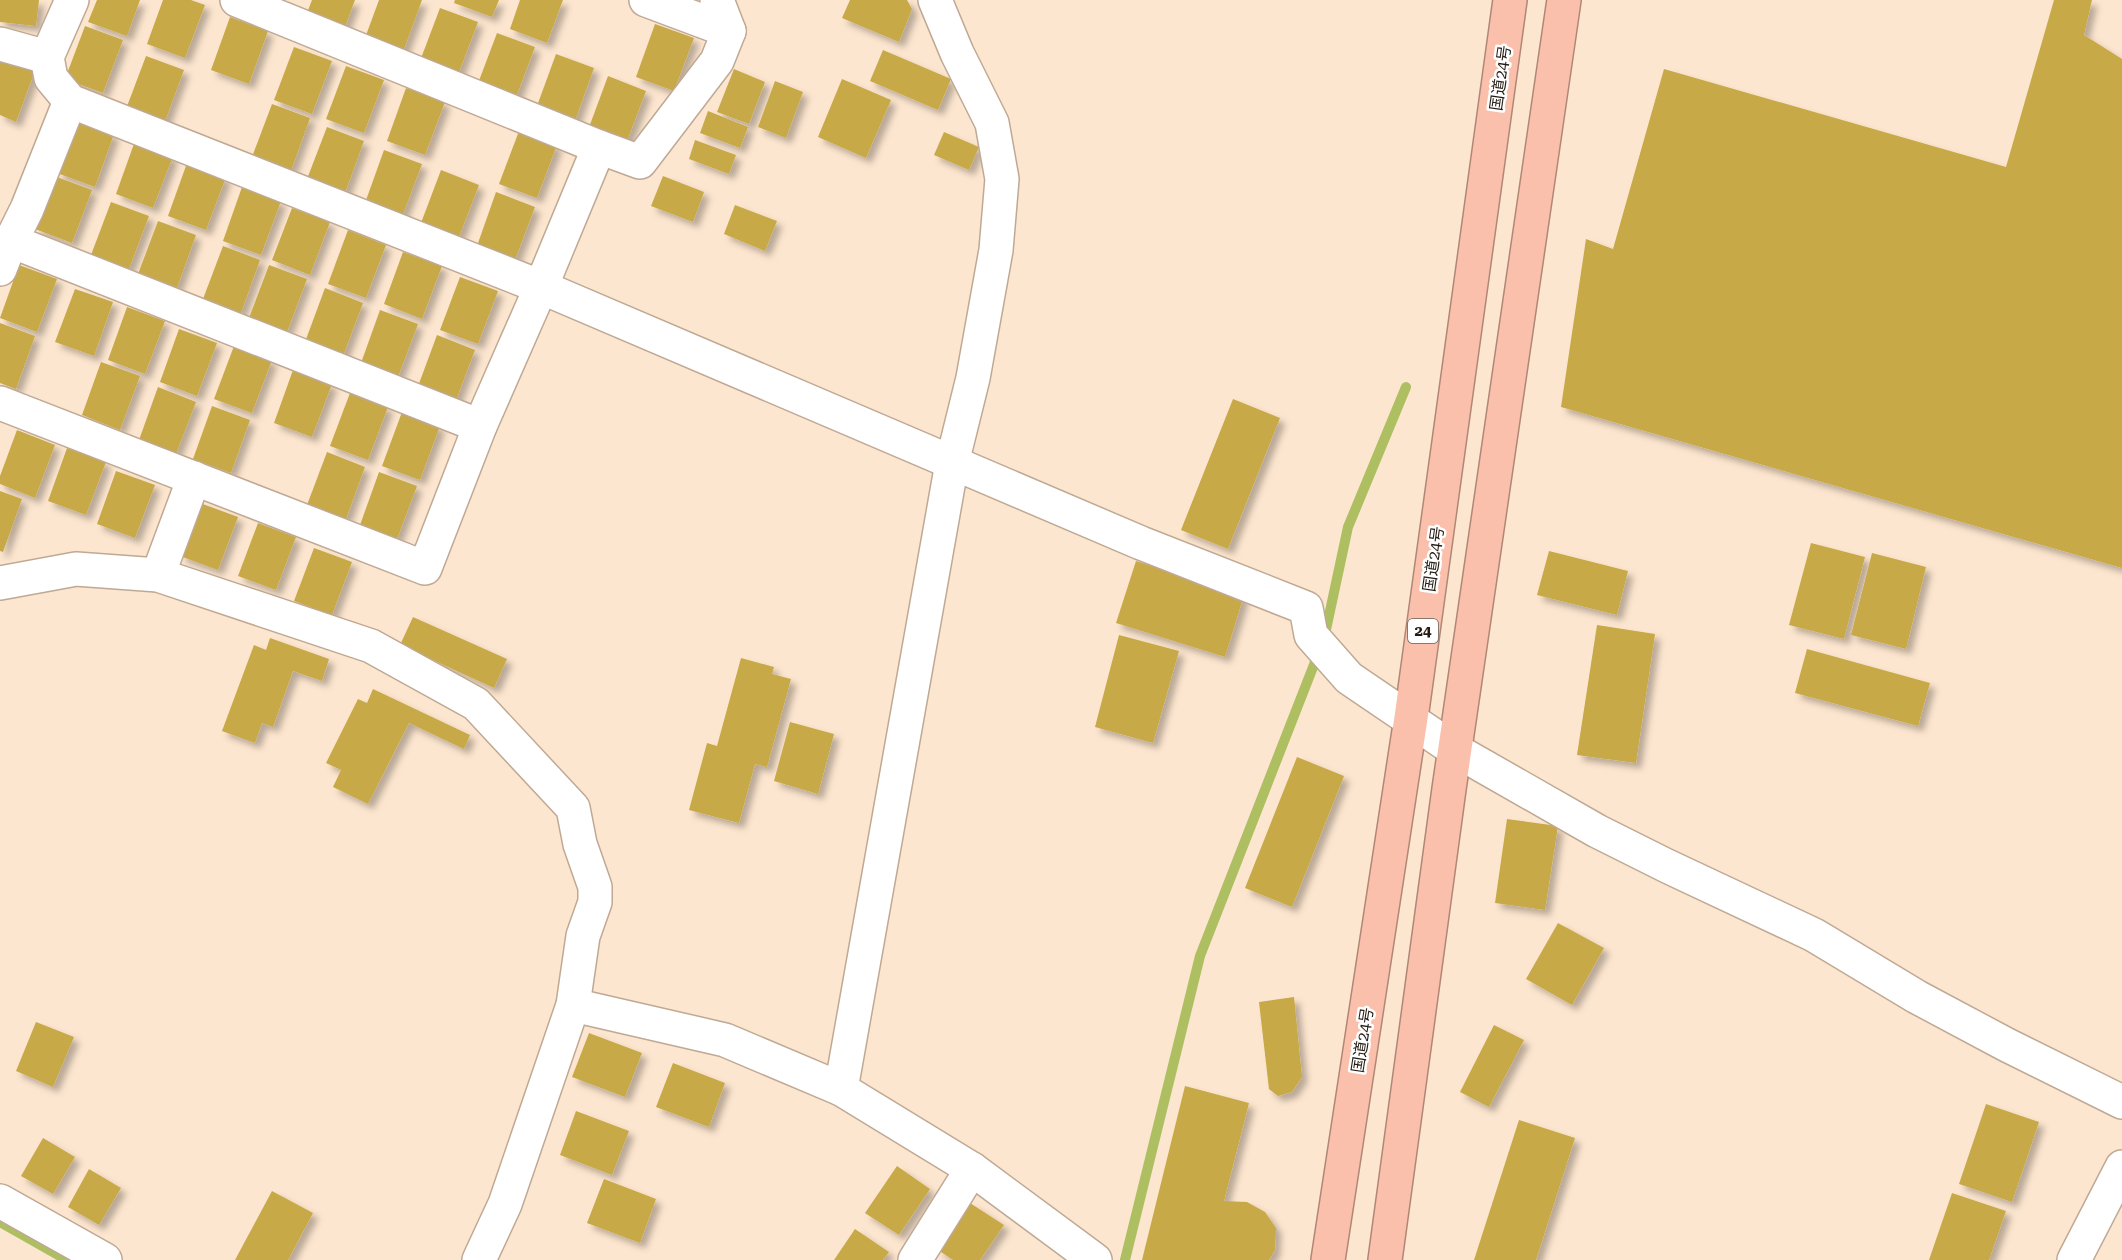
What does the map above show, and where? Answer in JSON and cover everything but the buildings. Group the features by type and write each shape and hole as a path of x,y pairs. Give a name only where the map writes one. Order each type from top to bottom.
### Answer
{"highway":[{"name":"国道24号","path":"1328,1260 1411,718 1510,0"},
{"path":"1385,1260 1455,750 1564,0"}],"street":[{"path":"72,0 47,57 51,78 70,101 541,287 1141,543 1306,608 1321,646 1349,678 1455,750 1607,836 1814,935 1917,997 1997,1040 2122,1102"},
{"path":"237,0 640,162 717,61 729,31 717,0"},
{"path":"646,0 729,31"},
{"path":"841,1089 952,463 973,378 992,273 1002,178 992,123 934,0"},
{"path":"0,44 47,57"},
{"path":"70,101 14,204 5,255 480,426"},
{"path":"0,403 425,568 480,426 599,147"},
{"path":"158,575 194,478"},
{"path":"0,583 76,569 158,575 371,646 476,704 573,808 580,844 596,887 595,902 583,936 573,1005 505,1204 479,1260"},
{"path":"573,1005 725,1040 841,1089 972,1169 1095,1260"},
{"path":"2074,1260 2122,1167"},
{"path":"915,1260 972,1169"},
{"path":"0,1202 105,1260"}],"waterway":[{"path":"1125,1260 1200,956 1324,639 1348,527 1406,387"},
{"path":"0,1222 67,1260"}]}
